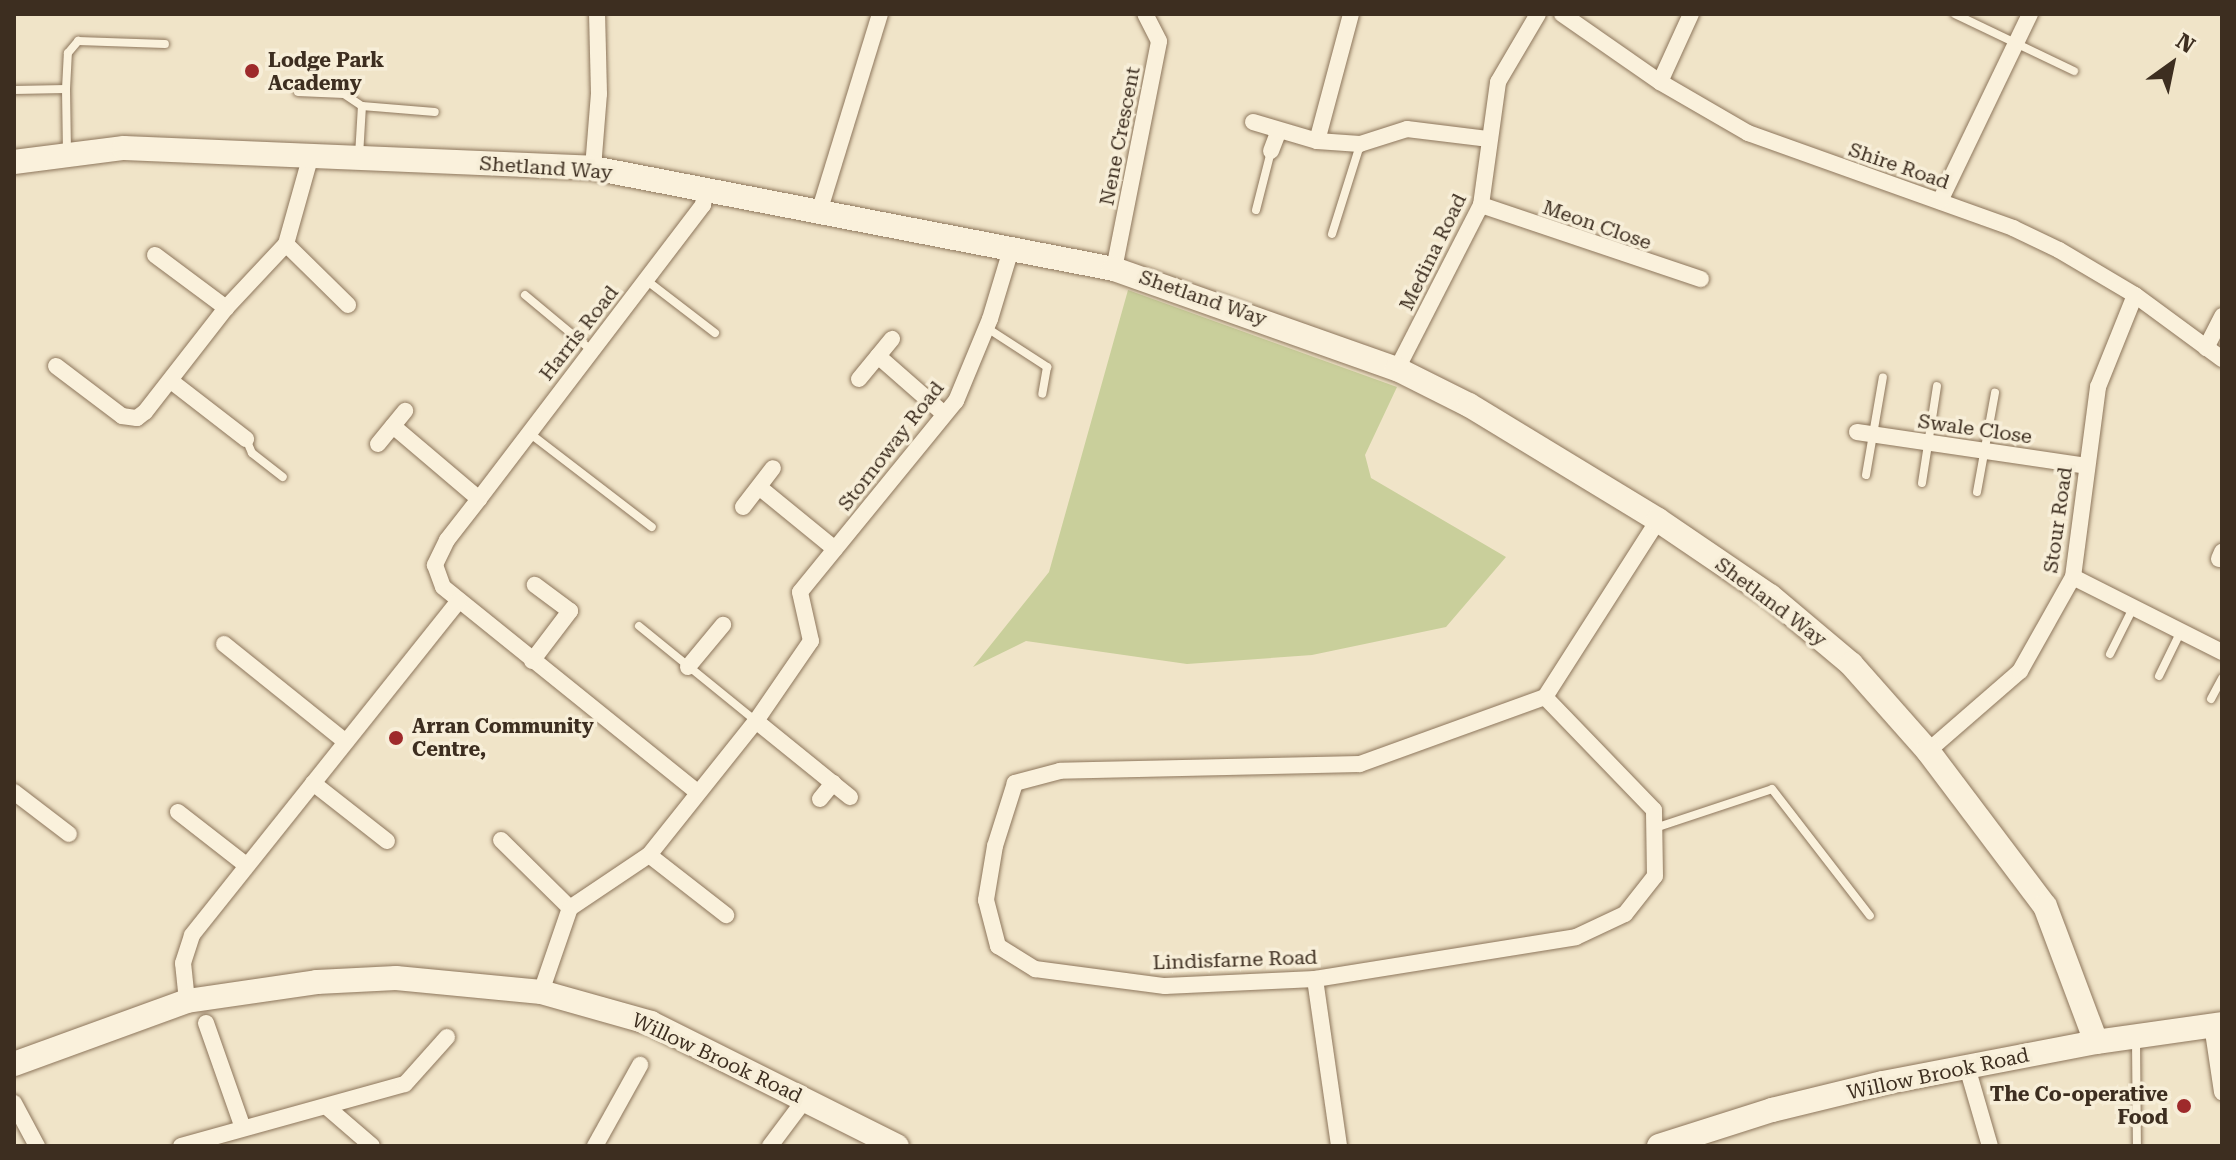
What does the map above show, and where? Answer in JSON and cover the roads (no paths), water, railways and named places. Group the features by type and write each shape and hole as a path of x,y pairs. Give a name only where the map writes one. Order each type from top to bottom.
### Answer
{"street":[{"path":"593,168 599,94 597,14"},
{"path":"820,209 880,14"},
{"name":"Nene Crescent","path":"1114,269 1159,41 1145,14"},
{"path":"1317,141 1351,14"},
{"name":"Medina Road","path":"1397,369 1481,205 1498,82 1538,14"},
{"name":"Shire Road","path":"1562,14 1660,82 1748,133 1940,201 2059,250 2135,295 2222,359"},
{"path":"1660,82 1691,14"},
{"path":"1940,201 2030,14"},
{"path":"1253,122 1317,141 1360,144 1407,129 1489,139"},
{"path":"1271,151 1279,130"},
{"name":"Shetland Way","path":"14,162 124,148 593,168 1012,246 1114,269 1397,369 1469,405 1658,520 1770,596 1839,654 1928,751 2045,906 2096,1042"},
{"path":"56,366 130,419 145,412 226,308 286,244 311,155"},
{"name":"Harris Road","path":"696,791 583,703 443,587 435,565 447,540 703,205 705,190"},
{"name":"Meon Close","path":"1481,205 1701,279"},
{"path":"286,244 348,305"},
{"name":"Stornoway Road","path":"756,721 811,641 800,592 956,401 986,327 1012,246"},
{"path":"155,255 226,308"},
{"name":"Stour Road","path":"1928,751 1991,702 2020,671 2073,577 2098,387 2135,295"},
{"path":"2206,348 2222,316"},
{"path":"859,379 892,339"},
{"path":"878,356 944,414"},
{"path":"171,381 246,439"},
{"path":"378,444 405,411"},
{"path":"393,426 479,499"},
{"name":"Swale Close","path":"1866,433 2086,466"},
{"path":"743,507 773,468"},
{"path":"759,487 835,549"},
{"path":"1545,697 1658,520"},
{"path":"2073,577 2222,652"},
{"path":"532,661 570,611 535,585"},
{"path":"187,1001 186,947 246,865 459,600"},
{"path":"688,667 723,625"},
{"path":"224,644 346,742"},
{"name":"Lindisfarne Road","path":"1545,697 1654,810 1654,828 1655,876 1625,914 1576,937 1315,979 1165,986 1035,969 998,946 986,900 995,846 1015,783 1060,771 1360,764 1545,697"},
{"path":"541,992 570,908 649,855 696,791 756,721 850,797"},
{"path":"313,783 387,841"},
{"path":"820,799 833,783"},
{"path":"14,792 69,834"},
{"path":"178,812 246,865"},
{"path":"501,840 570,908"},
{"path":"649,855 726,915"},
{"name":"Willow Brook Road","path":"14,1064 187,1001 317,982 396,978 541,992 651,1023 897,1146"},
{"path":"1315,979 1339,1146"},
{"path":"206,1023 242,1125"},
{"path":"2217,1025 2222,1092"},
{"name":"Willow Brook Road","path":"1659,1146 1772,1110 1967,1067 2096,1042 2217,1025"},
{"path":"181,1146 242,1125 328,1108 405,1084 447,1037"},
{"path":"595,1146 640,1065"},
{"path":"1967,1067 1990,1146"},
{"path":"770,1146 806,1098"},
{"path":"14,1103 37,1146"},
{"path":"328,1108 372,1146"}],"lane":[{"path":"1955,14 2074,71"},
{"path":"67,155 66,89 73,43 165,44"},
{"path":"14,90 66,89"},
{"path":"298,92 344,94 362,106 435,112"},
{"path":"359,157 362,106"},
{"path":"1332,234 1360,144"},
{"path":"1256,210 1271,151"},
{"path":"646,279 715,333"},
{"path":"525,295 591,350"},
{"path":"986,327 1047,367 1042,394"},
{"path":"1866,475 1866,433 1883,377"},
{"path":"1922,483 1937,386"},
{"path":"1977,492 1995,393"},
{"path":"528,432 652,527"},
{"path":"246,439 252,453 283,477"},
{"path":"2110,654 2134,607"},
{"path":"639,626 756,721"},
{"path":"2159,676 2181,631"},
{"path":"2211,699 2222,678"},
{"path":"1654,828 1772,789 1870,916"},
{"path":"2136,1037 2137,1146"}],"place":[{"name":"Lodge Park Academy","path":"252,71"},
{"name":"Arran Community Centre,","path":"396,738"},
{"name":"The Co-operative Food","path":"2184,1106"}]}
